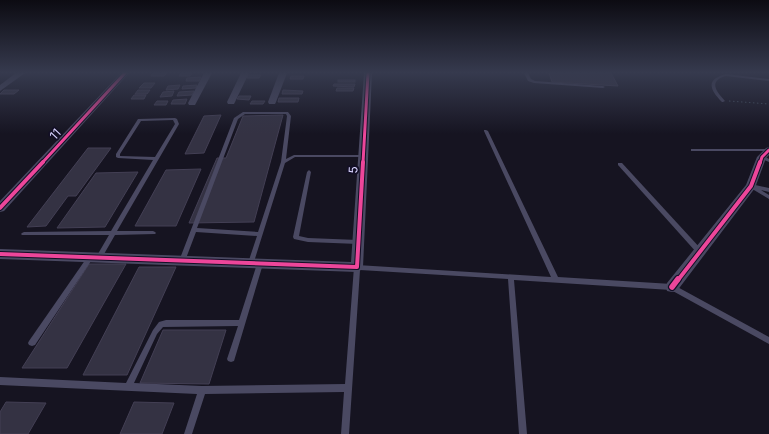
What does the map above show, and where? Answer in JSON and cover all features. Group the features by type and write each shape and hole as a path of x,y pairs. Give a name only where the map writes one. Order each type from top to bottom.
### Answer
{"street":[{"name":"11","path":"0,208 4,200 106,93"},
{"path":"192,103 197,93"},
{"path":"231,102 235,93"},
{"path":"272,102 275,93"},
{"name":"5","path":"357,267 367,93"},
{"path":"672,287 752,186 767,154"},
{"path":"0,254 357,267"}],"lane":[{"path":"716,93 723,101"},
{"path":"182,261 236,118 244,113 286,113 289,116 283,162 260,234 256,263 242,323 231,359"},
{"path":"32,343 112,234 177,124 175,118 140,120 118,154 118,157 124,158 156,159"},
{"path":"486,131 556,280"},
{"path":"694,150 767,154"},
{"path":"283,162 294,156 363,156"},
{"path":"620,164 699,251"},
{"path":"309,172 296,237 308,240 358,242"},
{"path":"752,186 769,190"},
{"path":"752,186 769,197"},
{"path":"194,230 260,234"},
{"path":"24,234 153,233"},
{"path":"344,434 357,267 672,287 769,341"},
{"path":"511,277 523,434"},
{"path":"128,387 155,332 161,324 166,322 242,323"},
{"path":"0,381 202,390 348,388"},
{"path":"188,434 202,390"}],"path":[{"path":"723,101 769,104"}],"building":[{"path":"1,93 15,93 14,94"},
{"path":"162,93 173,93 172,96 160,97"},
{"path":"178,93 193,93 192,95 177,96"},
{"path":"282,93 302,93 302,94"},
{"path":"134,95 146,95 144,99 131,99"},
{"path":"239,96 251,96 249,100 237,99"},
{"path":"279,98 299,98 298,102 278,102"},
{"path":"187,99 185,104 171,104 173,100"},
{"path":"157,101 168,101 166,105 154,105"},
{"path":"252,101 265,101 263,104 250,104"},
{"path":"221,115 204,153 185,154 204,116"},
{"path":"283,115 254,222 189,223 217,158 226,158 243,116"},
{"path":"88,148 111,148 76,196 68,196 46,226 27,227"},
{"path":"201,169 176,226 135,226 166,170"},
{"path":"138,172 105,227 57,228 96,173"},
{"path":"89,264 126,264 67,368 22,368"},
{"path":"139,267 176,267 127,375 83,375"},
{"path":"163,330 226,330 209,384 140,383"},
{"path":"6,402 46,403 28,434 0,434 0,412"},
{"path":"134,402 174,403 162,434 120,434"}],"cycle path":[{"path":"0,208 106,93"},
{"path":"0,254 357,267 367,93"},
{"path":"672,287 751,186 762,157 769,150"}]}
